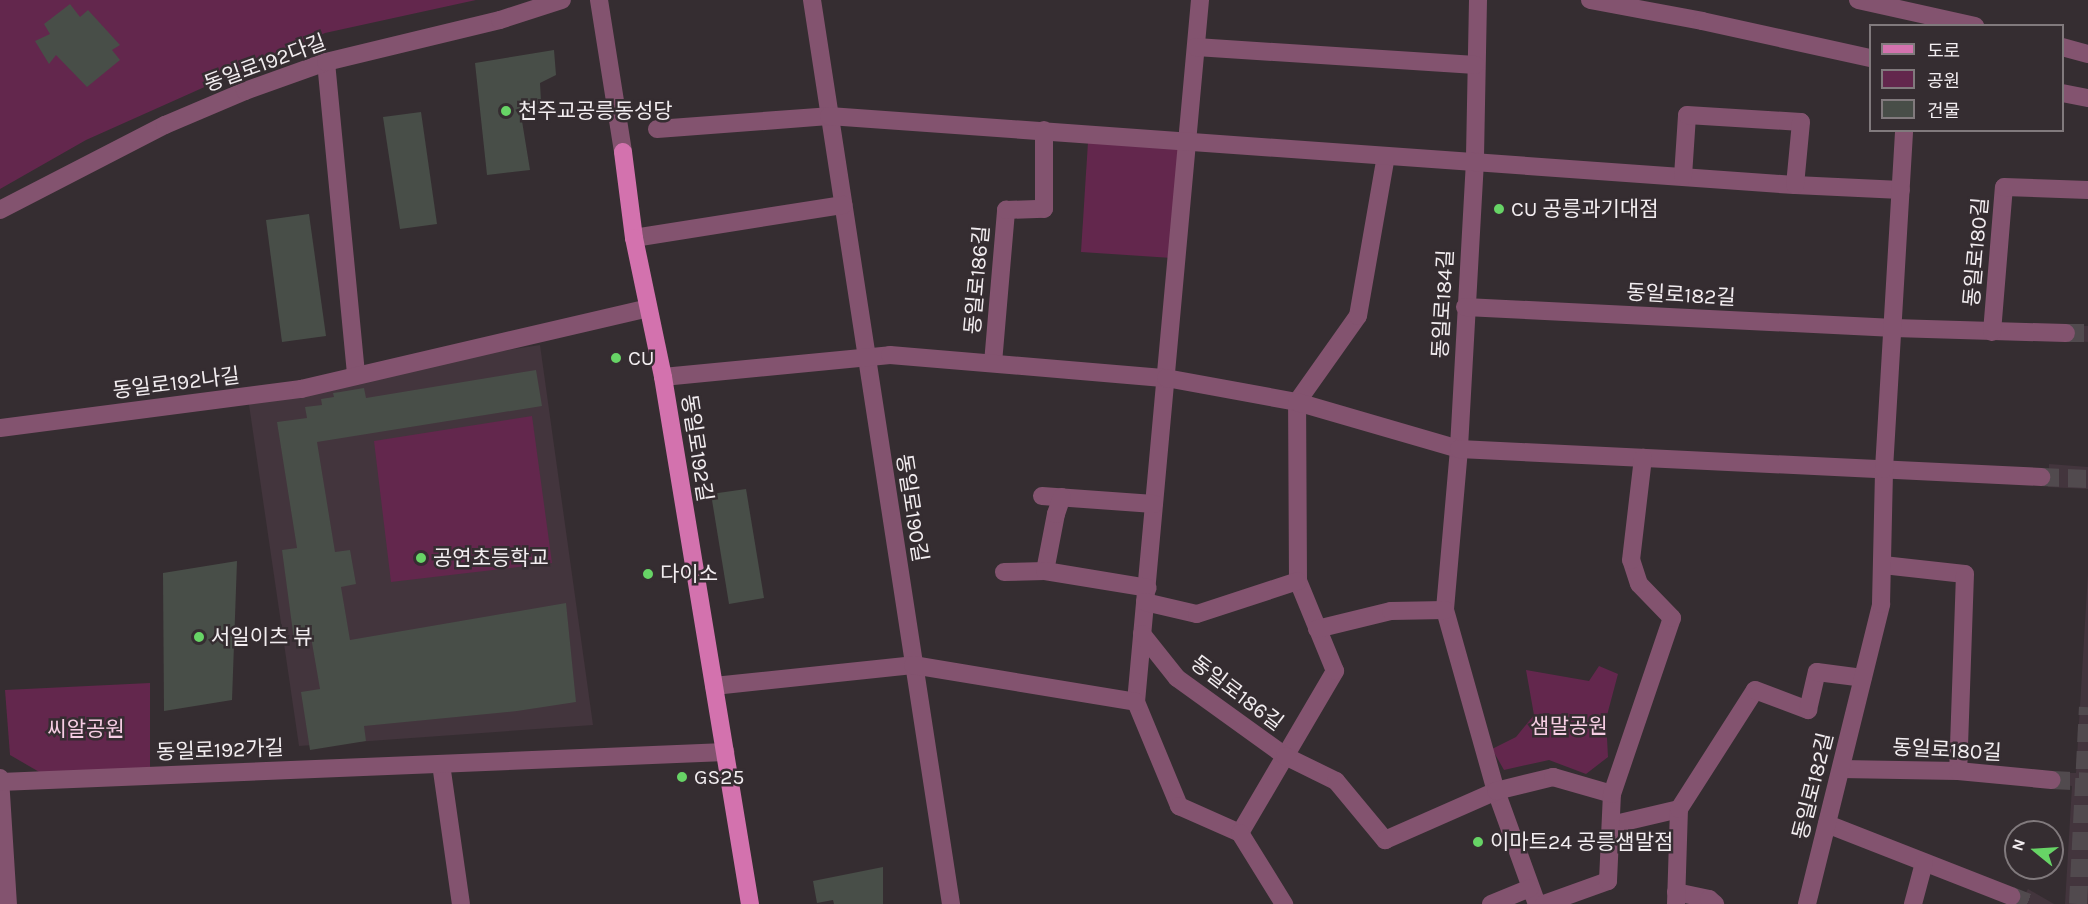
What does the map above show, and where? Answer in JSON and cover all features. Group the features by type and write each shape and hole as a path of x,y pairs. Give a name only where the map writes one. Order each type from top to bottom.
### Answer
{"main road":[{"name":"동일로192길","path":"623,152 633,238 663,377 750,904"}],"street":[{"name":"동일로192다길","path":"0,210 165,125 244,91 326,62 489,22 562,0"},
{"name":"동일로192길","path":"599,0 623,152"},
{"name":"동일로190길","path":"812,0 951,904"},
{"path":"1200,0 1136,702 1179,806 1240,833 1284,904"},
{"name":"동일로184길","path":"1478,0 1475,161 1465,307 1459,449 1445,610 1496,791 1534,896 1491,904"},
{"path":"1590,0 1702,21 1869,58"},
{"path":"1858,0 1926,6 1970,24"},
{"path":"1196,47 1475,65"},
{"path":"2064,48 2088,54"},
{"path":"326,62 356,376"},
{"path":"2064,93 2088,98"},
{"path":"1683,176 1687,115 1801,122 1795,185"},
{"path":"657,129 829,116 1795,185 1901,190"},
{"name":"동일로186길","path":"993,363 1006,210 1044,209 1044,130"},
{"name":"동일로182길","path":"1807,904 1881,604 1884,470 1904,132"},
{"path":"1386,156 1358,316 1297,402 1459,449 2041,477"},
{"name":"동일로180길","path":"1992,332 2004,187 2088,190"},
{"path":"633,238 843,205"},
{"name":"동일로182길","path":"1465,307 1894,328"},
{"name":"동일로192나길","path":"0,428 301,389 648,308"},
{"name":"동일로180길","path":"1894,328 2066,333"},
{"name":"동일로186길","path":"866,357 890,355 1166,378 1297,402 1298,581 1335,670 1240,833"},
{"path":"663,377 866,357"},
{"path":"1544,904 1608,881 1612,794 1672,618 1639,584 1630,560 1643,458"},
{"path":"1042,496 1154,504"},
{"path":"1045,571 1056,514 1062,497"},
{"path":"1883,565 1965,574 1958,771"},
{"path":"1004,572 1045,571 1146,595 1197,614 1298,581"},
{"path":"1317,630 1391,611 1445,610"},
{"name":"동일로186길","path":"1142,634 1177,678 1285,756"},
{"path":"714,686 913,665 1136,702"},
{"name":"동일로182길","path":"1679,809 1755,690 1808,710 1817,672 1863,678"},
{"name":"동일로192가길","path":"0,780 725,752"},
{"path":"1285,756 1336,780 1385,840 1496,791 1553,777 1612,794"},
{"path":"441,764 461,904"},
{"name":"동일로180길","path":"1840,769 1958,771 2052,780"},
{"path":"0,780 2,859 8,904"},
{"path":"1611,825 1679,809 1676,898 1709,899 1715,904"},
{"path":"1827,824 2011,896"},
{"path":"1913,904 1924,863"}],"shaded area":[{"path":"2075,326 2088,326 2088,342 2074,341"},
{"name":"공연초등학교","path":"540,345 593,725 299,746 247,391"},
{"path":"2049,464 2088,467 2088,489 2048,487"},
{"path":"2088,573 2088,904 2065,904 2072,786 2060,785 2061,773 2076,773"},
{"path":"2028,889 2054,904 2020,904"}],"green space":[{"path":"0,0 476,0 325,33 86,140 0,189"},
{"path":"1088,142 1180,148 1172,258 1081,252"},
{"path":"532,416 552,563 391,582 374,441"},
{"name":"샘말공원","path":"1599,666 1618,674 1606,719 1608,757 1586,774 1549,760 1504,770 1492,749 1516,737 1534,715 1526,670 1589,681"},
{"name":"씨알공원","path":"150,683 150,770 41,773 10,755 5,690"}],"building":[{"path":"70,4 80,17 88,10 120,45 112,50 120,60 87,87 56,55 49,64 35,41 50,34 44,24"},
{"name":"천주교공릉동성당","path":"554,50 556,75 540,83 541,101 522,121 530,170 487,175 475,63"},
{"path":"421,112 437,224 400,229 383,117"},
{"path":"309,214 326,336 282,342 266,220"},
{"path":"536,370 542,406 317,442 335,552 350,550 356,584 341,587 350,640 566,603 576,702 517,711 364,726 366,741 310,750 301,692 320,689 311,637 294,640 282,550 297,548 277,422 307,418 305,407 322,405 321,399 334,397 333,393 364,388 366,398"},
{"path":"746,489 764,598 729,604 711,494"},
{"name":"서일이츠 뷰","path":"237,561 232,700 164,711 163,573"},
{"path":"883,867 883,904 834,904 833,900 817,903 813,881"}],"tunnel":[{"path":"2066,333 2088,333"},
{"path":"2041,477 2088,479"},
{"path":"2078,904 2088,707"},
{"path":"2052,780 2088,782"},
{"path":"2011,896 2032,904"}],"place":[{"name":"천주교공릉동성당","path":"506,111"},
{"name":"CU 공릉과기대점","path":"1499,209"},
{"name":"CU","path":"616,358"},
{"name":"공연초등학교","path":"421,558"},
{"name":"다이소","path":"648,574"},
{"name":"서일이츠 뷰","path":"199,637"},
{"name":"GS25","path":"682,777"},
{"name":"이마트24 공릉샘말점","path":"1478,842"}]}
